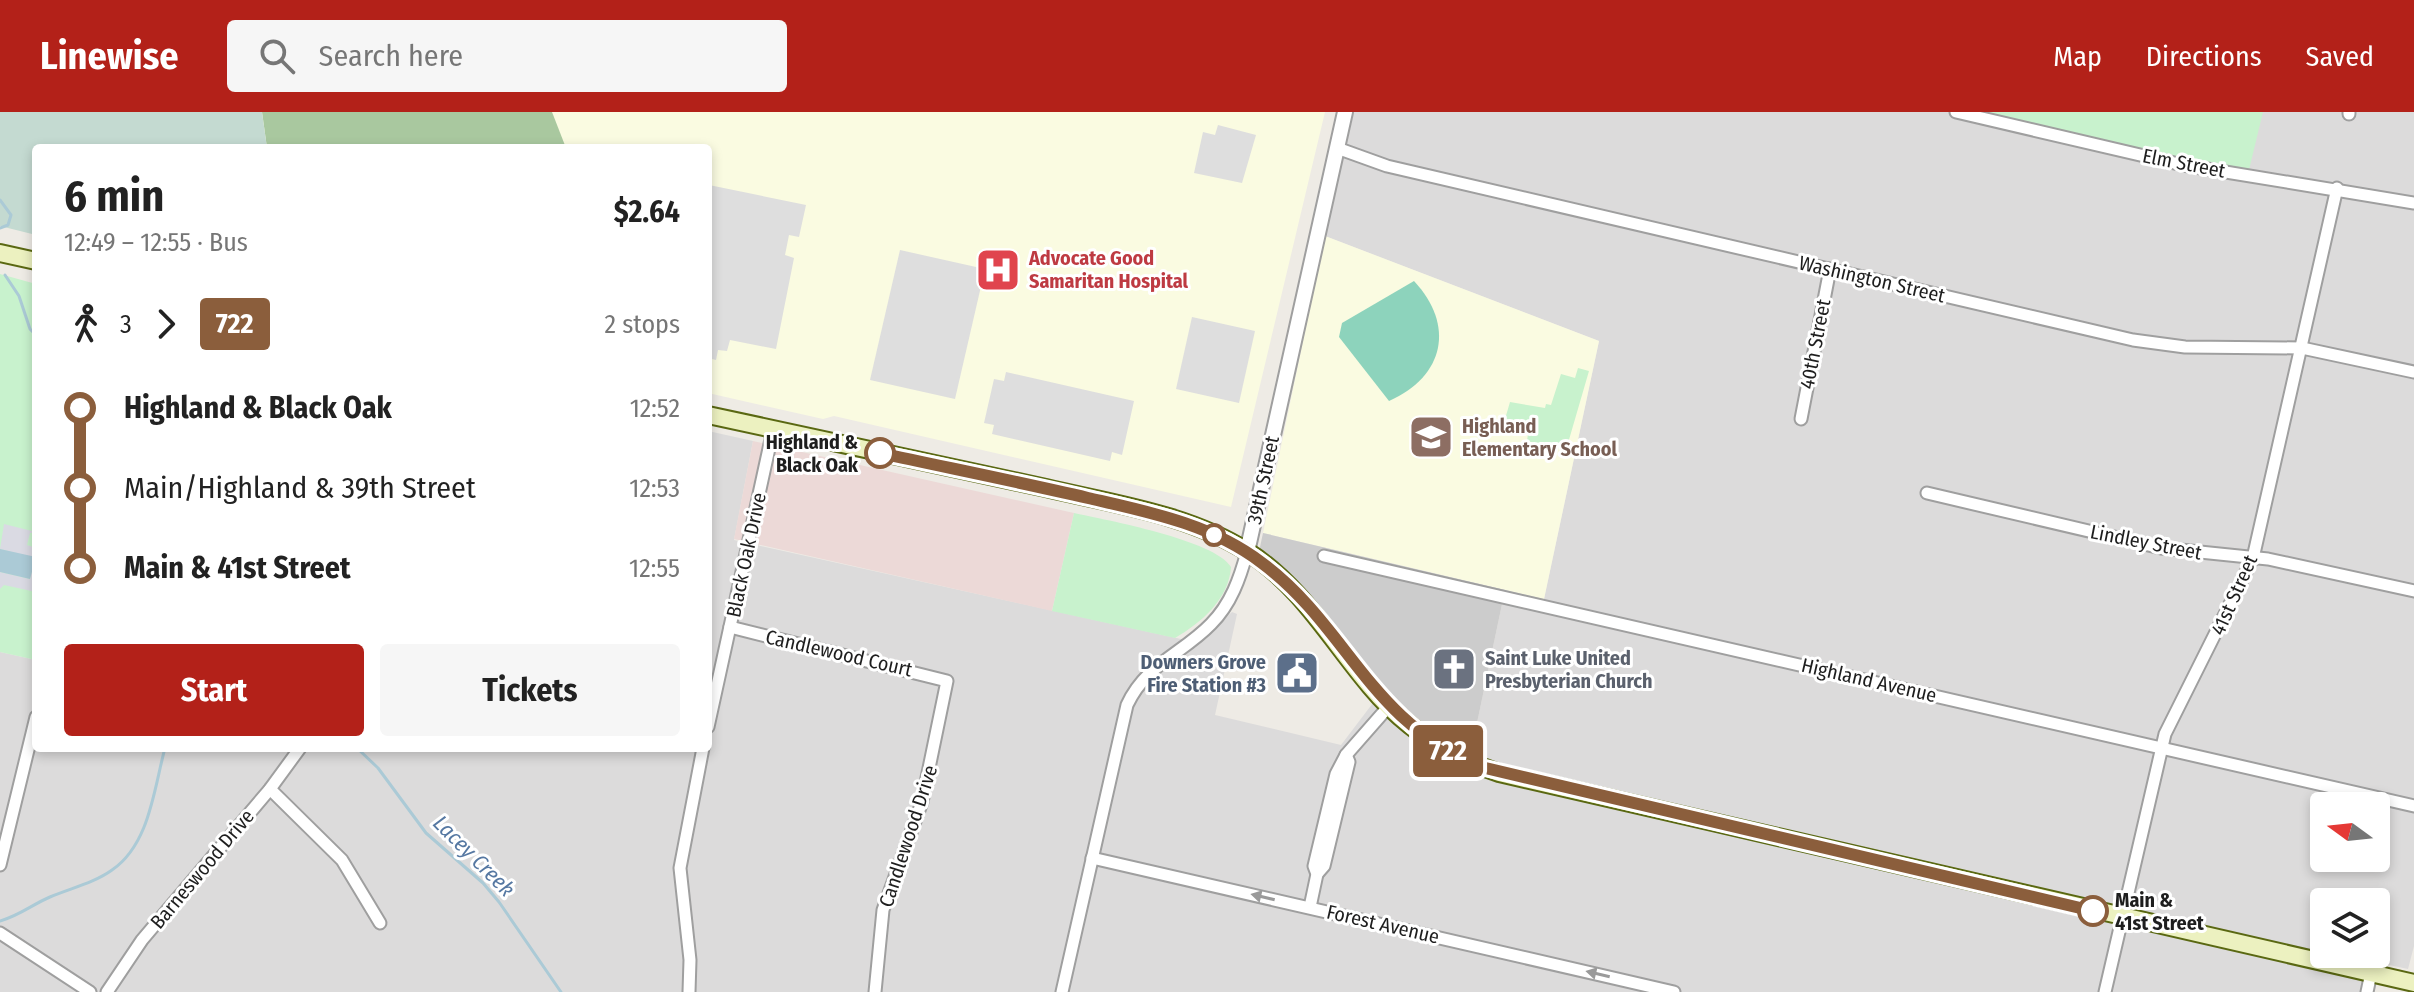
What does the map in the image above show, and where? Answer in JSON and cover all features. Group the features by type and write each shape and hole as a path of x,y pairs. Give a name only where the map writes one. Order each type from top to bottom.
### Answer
{"main road":[{"path":"0,253 32,260"},
{"path":"712,416 1150,512 1187,523 1247,552 1293,590 1389,706 1443,749 1499,773 2414,983"}],"street":[{"name":"39th Street","path":"1062,992 1122,726 1134,689 1158,663 1212,623 1238,582 1345,112"},
{"name":"Elm Street","path":"1956,112 2183,165 2414,203"},
{"name":"Washington Street","path":"1337,148 1387,166 2148,343 2302,348 2414,372"},
{"name":"41st Street","path":"2105,992 2161,747 2253,558 2337,188"},
{"name":"40th Street","path":"1801,419 1830,269"},
{"name":"Black Oak Drive","path":"712,709 773,430"},
{"name":"Lindley Street","path":"1927,493 2161,548 2253,558 2414,591"},
{"name":"Highland Avenue","path":"1324,556 2414,806"},
{"name":"Candlewood Court","path":"730,627 947,681"},
{"name":"Candlewood Drive","path":"875,992 883,910 922,802 947,681"},
{"path":"1310,907 1317,874 1314,866 1336,774 1346,755 1389,706"},
{"path":"0,865 32,733"},
{"name":"Barneswood Drive","path":"107,992 142,940 270,789 297,752"},
{"path":"689,992 690,960 680,868 702,752"},
{"path":"270,789 342,860 380,923"},
{"name":"Forest Avenue","path":"1092,858 1674,992"},
{"path":"0,933 90,992"},
{"path":"2367,992 2371,973"}],"shaded area":[{"path":"0,112 262,112 266,144 32,144 32,234 0,226"},
{"name":"Advocate Good Samaritan Hospital","path":"92,112 1325,112 1231,507 834,416 823,419 712,394 712,144 85,144"},
{"path":"1354,112 2414,112 2414,946 2408,969 2390,965 2390,888 2310,888 2310,968 2373,968 2367,992 0,992 0,652 32,659 32,752 712,752 712,432 753,441 734,540 1199,643 1232,612 1237,614 1215,715 1341,745 1379,695 1469,761 1505,590 1544,599 1599,341 1325,236"},
{"path":"1218,125 1256,135 1242,183 1194,173 1203,132 1215,135"},
{"path":"712,186 806,205 799,237 789,235 785,255 794,258 776,349 730,340 727,351 718,350 716,360 712,359"},
{"name":"Highland Elementary School","path":"1325,236 1599,341 1544,599 1263,533"},
{"path":"900,250 985,269 955,399 870,380"},
{"path":"1192,317 1255,331 1239,403 1176,389"},
{"path":"1006,372 1134,401 1122,455 1112,452 1110,461 992,434 994,425 984,423 994,379 1004,381"},
{"path":"753,441 1074,513 1052,611 734,539"},
{"path":"4,524 32,531 27,545 32,547 32,557 0,549"},
{"path":"1263,533 1505,590 1469,761 1417,730 1257,561"},
{"path":"32,571 32,591 4,585 0,589 0,572 30,579"}],"green space":[{"path":"262,112 552,112 564,144 266,144"},
{"path":"1982,112 2263,112 2248,174"},
{"path":"0,274 32,283 32,659 0,652"},
{"path":"1414,281 1435,315 1439,332 1438,348 1422,378 1389,401 1339,337 1342,323"},
{"path":"1578,368 1589,371 1566,450 1527,441 1529,426 1505,419 1510,402 1545,408 1546,404 1551,405 1561,374 1575,378"},
{"path":"1074,513 1158,532 1221,557 1231,567 1219,600 1204,617 1175,638 1052,611"}],"water":[{"path":"0,549 32,556 30,579 0,572"}],"waterway":[{"name":"Lacey Creek","path":"0,200 11,215 8,225 0,228"},
{"name":"Lacey Creek","path":"5,275 19,296 32,331"},
{"path":"0,921 98,878 125,859 143,831 164,752"},
{"name":"Lacey Creek","path":"361,752 378,768 426,833 483,883 499,902 561,992"}],"bus line":[{"name":"722","path":"880,453 1150,512 1222,538 1265,565 1293,590 1389,706 1443,749 1481,767 1530,782 2093,911"}],"place":[{"name":"Advocate Good Samaritan Hospital","path":"998,270"},
{"name":"Highland Elementary School","path":"1431,437"},
{"name":"Highland & Black Oak","path":"880,453"},
{"name":"Saint Luke United Presbyterian Church","path":"1454,669"},
{"name":"Downers Grove Fire Station #3","path":"1297,673"},
{"name":"Main & 41st Street","path":"2093,911"}]}
